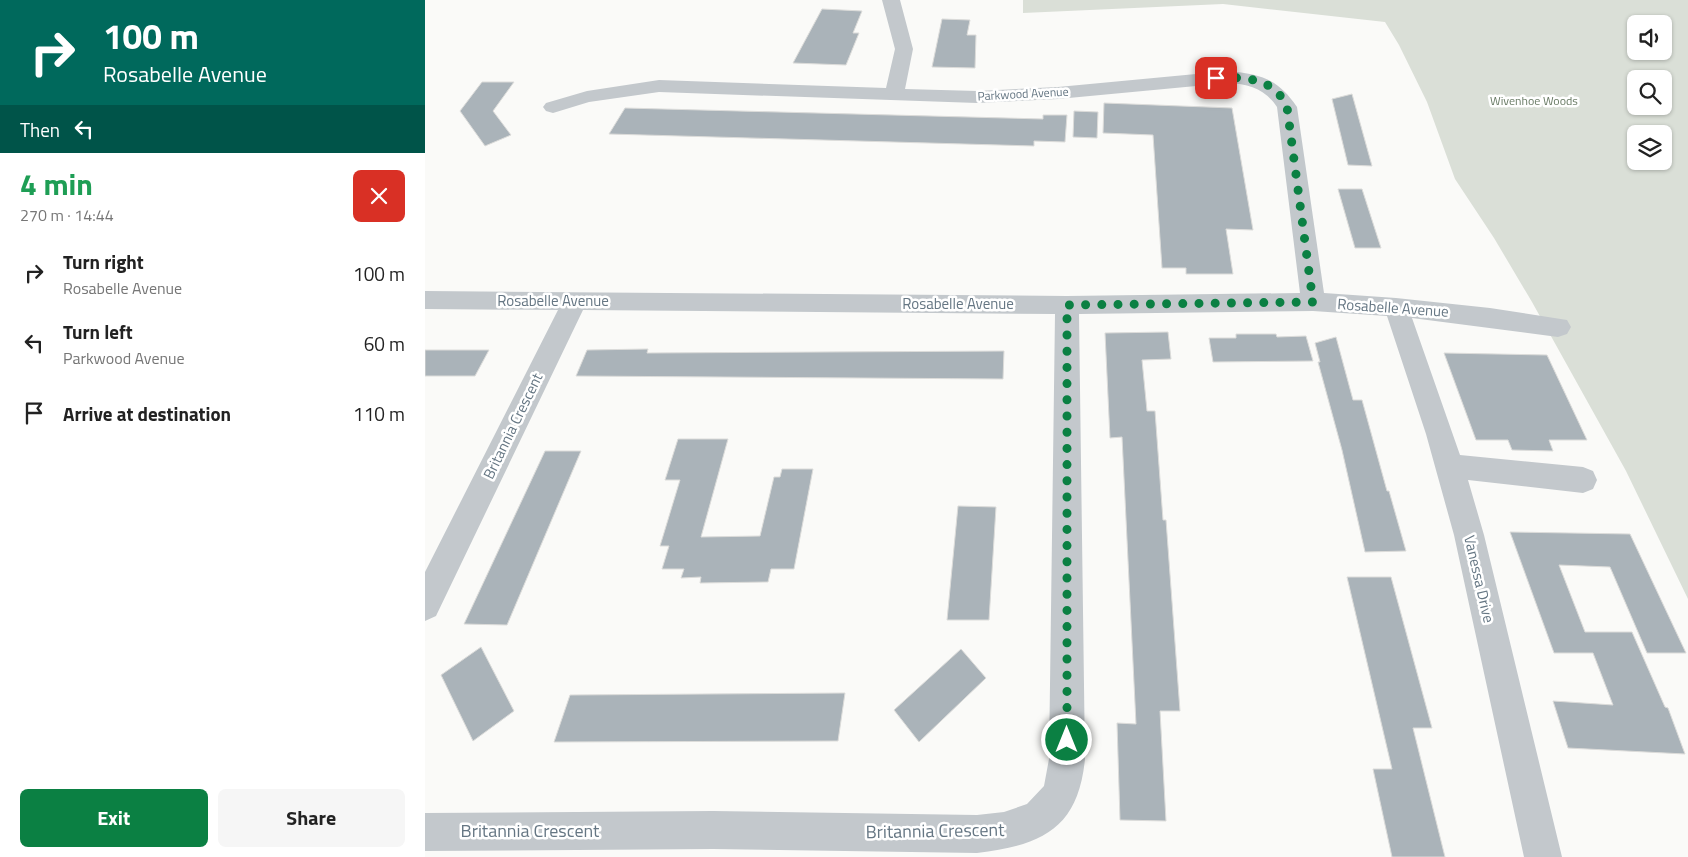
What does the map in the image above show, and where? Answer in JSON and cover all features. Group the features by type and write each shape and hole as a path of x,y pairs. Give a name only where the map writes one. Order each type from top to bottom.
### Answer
{"street":[{"path":"891,0 904,49 894,94"},
{"name":"Parkwood Avenue","path":"552,108 587,97 659,86 977,97 1228,78 1249,79 1265,85 1278,93 1287,107 1313,302"},
{"name":"Rosabelle Avenue","path":"425,300 1067,305 1313,302 1396,307 1490,316 1558,327"},
{"name":"Britannia Crescent","path":"425,605 575,301"},
{"name":"Britannia Crescent","path":"425,832 713,830 977,834 1012,830 1035,820 1053,807 1063,785 1067,759 1067,305"},
{"name":"Vanessa Drive","path":"1396,307 1411,346 1450,466 1469,535 1543,857"},
{"path":"1450,466 1583,480"}],"green space":[{"name":"Wivenhoe Woods","path":"1023,0 1688,0 1688,599 1626,471 1532,302 1494,238 1455,179 1427,102 1399,45 1385,22 1223,4 1023,13"}],"building":[{"path":"822,9 862,11 853,33 859,33 846,65 793,63"},
{"path":"942,19 970,20 967,35 976,35 975,68 932,67"},
{"path":"482,82 514,82 493,111 511,135 485,146 460,111"},
{"path":"1352,94 1372,166 1348,165 1332,99"},
{"path":"1104,103 1232,108 1253,230 1226,229 1233,274 1186,274 1186,268 1162,268 1153,135 1103,133"},
{"path":"625,108 1043,119 1043,115 1067,115 1065,142 1034,141 1034,146 609,134"},
{"path":"1074,111 1098,112 1097,138 1073,137"},
{"path":"1338,189 1362,189 1381,248 1355,248"},
{"path":"1168,332 1171,359 1142,360 1147,411 1155,411 1163,520 1166,520 1180,711 1160,711 1166,821 1120,820 1117,723 1136,724 1122,437 1110,438 1105,333"},
{"path":"1236,334 1276,334 1277,337 1306,336 1313,361 1213,362 1209,338 1236,338"},
{"path":"1336,337 1353,400 1362,400 1406,551 1365,552 1342,450 1318,362 1320,362 1315,343"},
{"path":"648,349 647,353 1004,351 1003,379 576,376 587,350"},
{"path":"425,350 489,350 475,376 425,376"},
{"path":"1444,353 1547,355 1587,440 1549,440 1553,451 1512,450 1508,440 1476,440"},
{"path":"678,439 728,439 701,537 760,536 774,477 780,477 782,469 813,469 794,569 771,569 768,582 700,583 701,577 681,578 684,569 662,569 669,546 660,546 680,480 665,480"},
{"path":"545,451 581,451 507,625 464,624"},
{"path":"958,506 996,507 989,620 947,620"},
{"path":"1510,532 1630,534 1686,653 1647,653 1610,567 1559,565 1585,632 1632,632 1665,707 1668,708 1685,754 1568,748 1553,701 1613,705 1593,653 1554,653"},
{"path":"1347,577 1391,577 1432,728 1413,728 1445,857 1392,857 1373,769 1392,769"},
{"path":"481,647 514,711 473,741 441,675"},
{"path":"961,649 986,678 919,742 894,710"},
{"path":"845,693 838,741 554,742 570,695"}],"route":[{"path":"1067,740 1067,305 1313,302 1287,107 1278,93 1265,85 1249,79 1216,78"}]}
